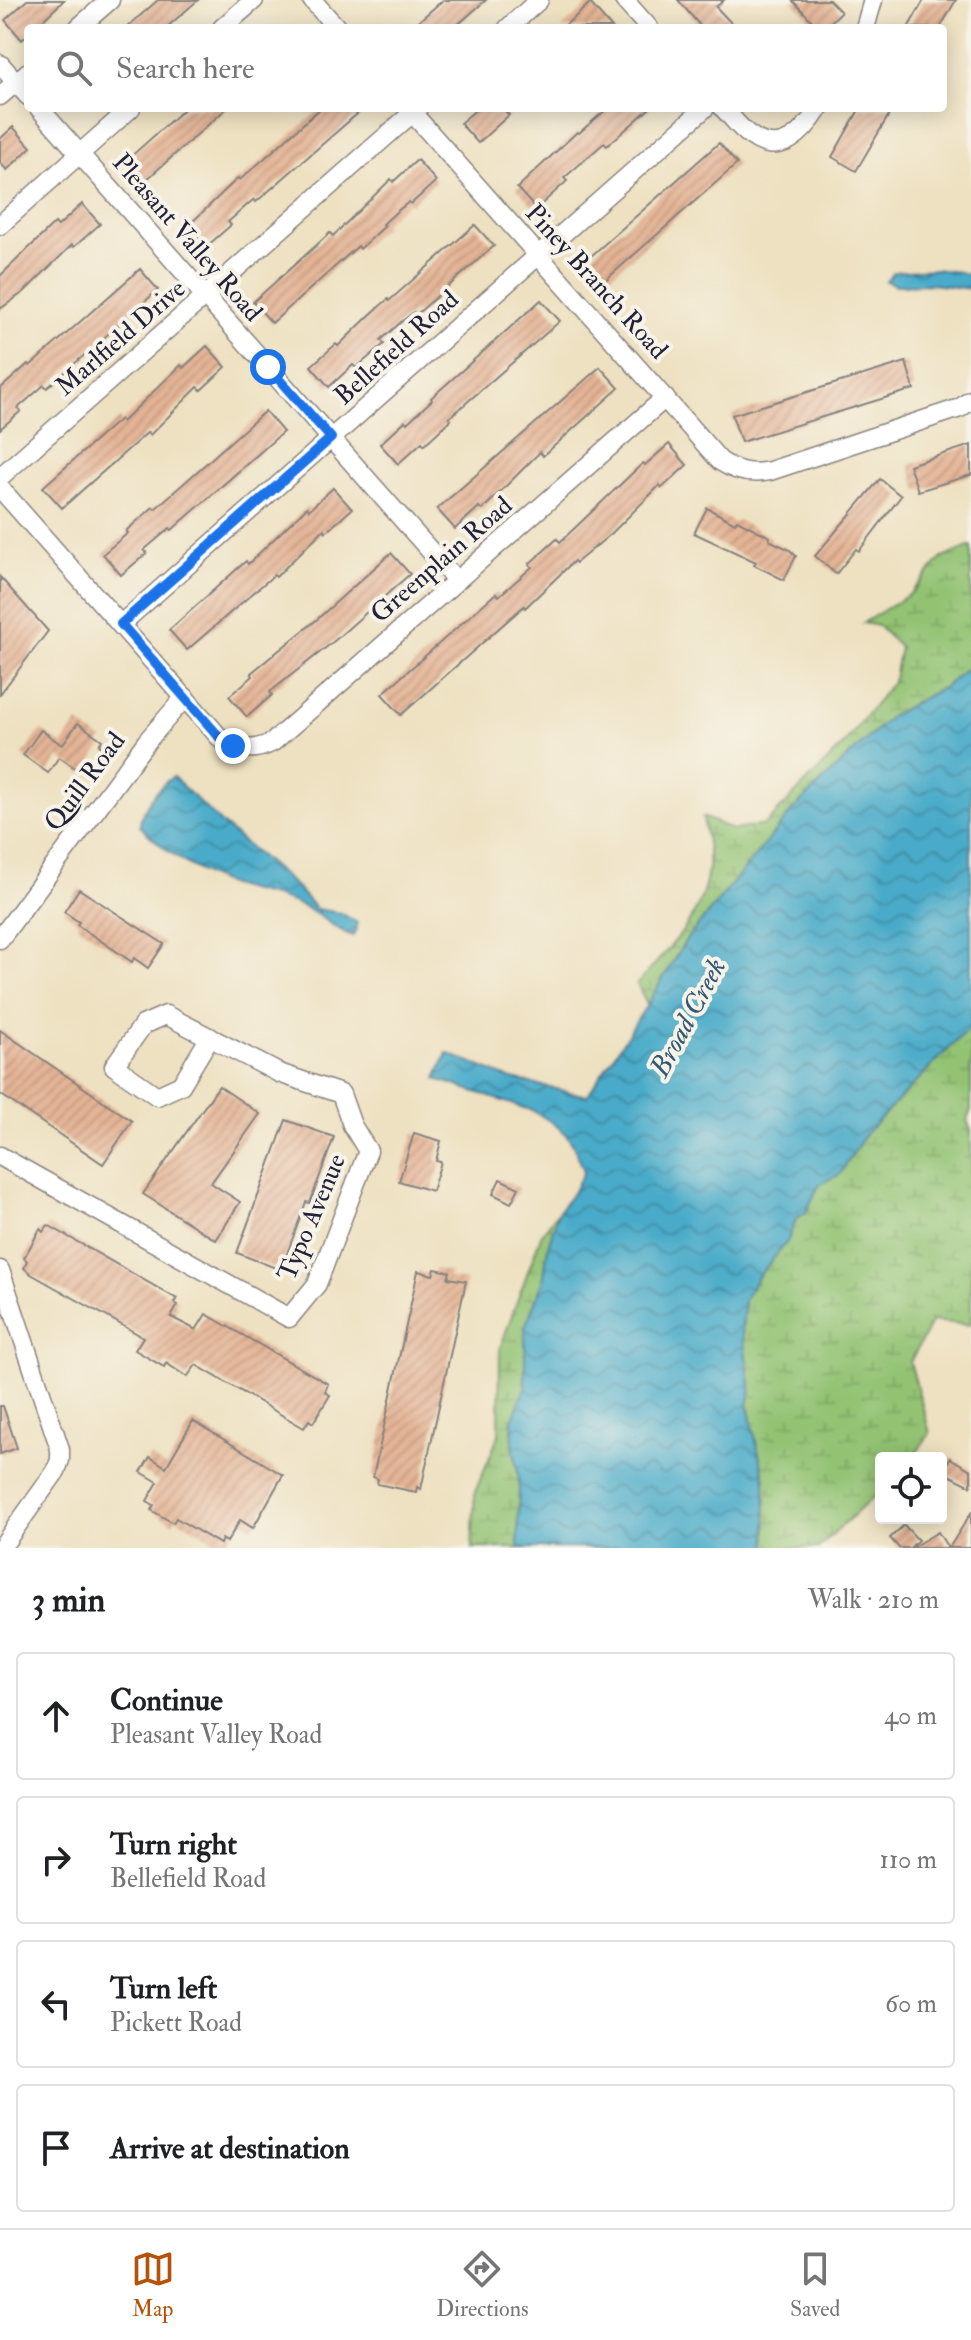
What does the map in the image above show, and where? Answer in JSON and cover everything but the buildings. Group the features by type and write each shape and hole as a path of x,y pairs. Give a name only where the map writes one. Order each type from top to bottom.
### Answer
{"street":[{"path":"83,24 110,0"},
{"path":"227,24 254,0"},
{"path":"312,0 333,24"},
{"path":"512,24 539,0"},
{"path":"624,0 645,24"},
{"path":"866,24 873,0"},
{"path":"0,64 24,83 0,96"},
{"name":"Pleasant Valley Road","path":"43,112 456,580"},
{"path":"0,225 126,112"},
{"name":"Marlfield Drive","path":"0,477 411,112"},
{"name":"Piney Branch Road","path":"415,112 720,461 730,468 756,474 770,471 960,408 971,400"},
{"name":"Bellefield Road","path":"121,624 700,112"},
{"path":"727,112 750,136 762,142 786,142 806,129 817,112"},
{"name":"Greenplain Road","path":"185,697 221,739 233,746 261,748 273,742 665,398"},
{"path":"0,488 185,697"},
{"name":"Quill Road","path":"0,939 138,753 185,697"},
{"name":"Typo Avenue","path":"0,1156 289,1318 317,1284 368,1151 352,1125 341,1094 279,1073 210,1037 166,1015 143,1025 114,1066 157,1096 181,1085 210,1037"},
{"path":"0,1270 60,1449 56,1471 1,1548"}],"green space":[{"path":"971,546 971,665 946,686 892,715 793,810 686,940 647,1005 637,984 683,931 700,902 705,886 708,856 703,817 733,830 765,825 844,744 894,679 900,647 878,626 863,623 910,594 942,558"},
{"path":"971,1026 971,1110 967,1120 971,1131 971,1325 932,1321 910,1362 930,1433 917,1452 875,1452 875,1496 818,1548 767,1548 765,1480 748,1406 751,1390 742,1330 744,1300 757,1278 787,1242 796,1219 806,1212 819,1185 840,1174 866,1133"},
{"path":"558,1212 548,1247 543,1282 525,1327 525,1388 512,1421 519,1479 518,1548 472,1548 475,1492 499,1435 500,1348 542,1233"}],"water":[{"path":"934,269 971,276 971,289 931,284 896,285 886,281 894,272"},
{"name":"Broad Creek","path":"971,665 971,1026 866,1133 840,1174 819,1185 806,1212 796,1219 787,1242 757,1278 744,1300 742,1330 751,1390 748,1406 765,1480 767,1548 518,1548 519,1479 512,1421 525,1388 525,1327 543,1282 548,1247 558,1212 584,1171 566,1135 533,1111 436,1079 447,1053 508,1078 587,1096 686,940 793,810 892,715 946,686"},
{"path":"173,777 223,825 295,886 316,909 341,913 357,923 353,936 300,905 232,885 199,871 149,834 140,826 143,813 156,792"}],"route":[{"path":"233,746 221,739 121,624 331,438 268,367"}]}
